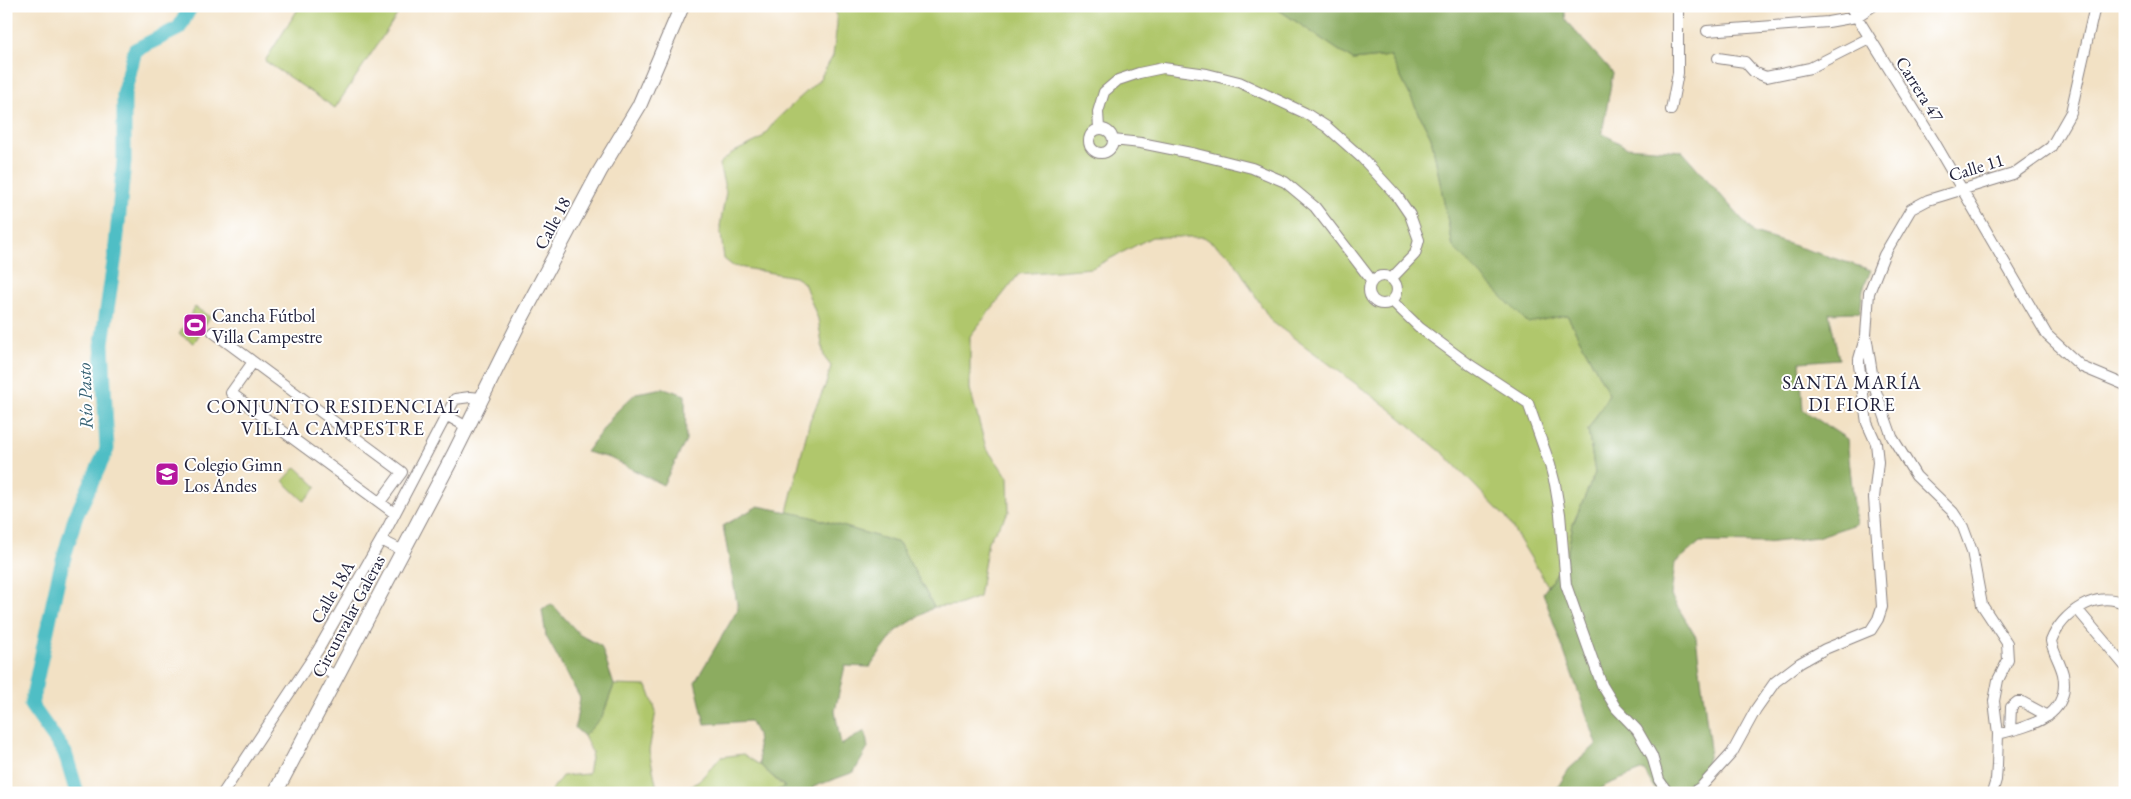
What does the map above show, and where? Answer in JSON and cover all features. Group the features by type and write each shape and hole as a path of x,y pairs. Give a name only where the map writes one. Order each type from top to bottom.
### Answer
{"main road":[{"name":"Calle 18","path":"453,456 520,321 600,171 639,106 682,6"},
{"name":"Circunvalar Galeras","path":"275,793 453,456"}],"street":[{"path":"1671,110 1678,73 1678,6"},
{"name":"Carrera 47","path":"1850,6 1962,188 2047,335 2082,367 2125,385"},
{"path":"1706,31 1828,22 1856,17 1873,6"},
{"name":"Calle 11","path":"1866,336 1869,293 1884,255 1911,209 1928,200 1962,188 2013,174 2051,147 2071,112 2095,6"},
{"path":"1718,58 1745,62 1754,72 1766,77 1810,68 1869,38"},
{"path":"1099,128 1098,112 1104,92 1118,80 1164,68 1207,74 1239,82 1305,113 1328,127 1362,158 1397,196 1410,215 1418,240 1415,254 1391,279"},
{"path":"1099,128 1107,130 1113,140"},
{"path":"1099,128 1090,135 1089,144 1093,150 1101,153 1108,150 1113,140"},
{"path":"1113,140 1141,143 1204,156 1252,168 1285,182 1315,207 1372,281"},
{"path":"1381,276 1391,279 1397,292 1392,301 1380,304 1373,301 1368,289 1372,281 1381,276"},
{"path":"1392,301 1420,328 1470,365 1528,402 1555,484 1560,514 1566,585 1593,661 1602,684 1616,708 1637,730 1652,756 1659,780 1668,793"},
{"path":"213,332 402,472 380,502"},
{"path":"1866,336 1874,386 1892,437 1916,476 1953,512 1963,526 1972,551 1982,605 2007,643 2008,660 1998,680 1994,701 1998,734 1996,780 1992,793"},
{"path":"1692,793 1701,787 1732,753 1756,709 1775,682 1800,663 1825,649 1872,630 1878,619 1882,607 1874,498 1878,462 1876,443 1867,423 1859,359 1866,336"},
{"path":"253,362 230,393 394,513"},
{"name":"Calle 18A","path":"223,793 311,661 381,540 455,399 482,398"},
{"path":"446,416 467,427"},
{"path":"381,540 403,551"},
{"path":"1998,734 2032,725 2048,716 2060,703 2064,686 2061,666 2051,641 2062,622 2086,603 2103,599 2116,600 2125,604"},
{"path":"2077,610 2125,666"},
{"path":"311,661 336,677"},
{"path":"2010,730 2011,708 2017,702 2022,702 2048,716"}],"green space":[{"path":"300,6 403,6 335,108 265,61"},
{"path":"835,6 1273,6 1353,60 1390,56 1431,137 1453,247 1567,315 1609,394 1588,430 1595,473 1573,524 1566,560 1548,586 1507,519 1445,455 1390,409 1271,321 1231,256 1204,237 1152,237 1092,268 1019,274 970,336 970,389 986,448 1008,477 1009,512 988,541 979,597 958,605 934,607 899,543 808,516 787,512 810,420 826,384 831,366 824,357 818,319 804,283 795,277 733,266 724,259 720,226 726,192 719,164 732,153 761,139 776,120 819,80 833,56 837,24"},
{"path":"1273,6 1564,6 1566,21 1613,73 1602,133 1626,147 1682,151 1754,233 1871,270 1863,289 1860,313 1829,313 1839,359 1800,362 1803,410 1847,439 1856,524 1817,537 1766,543 1700,542 1675,563 1671,596 1696,637 1710,749 1699,793 1659,793 1644,770 1606,785 1596,793 1554,793 1569,769 1597,744 1543,593 1566,560 1573,524 1595,473 1588,430 1609,394 1567,315 1528,323 1453,247 1431,137 1390,56 1353,60"},
{"name":"Cancha Fútbol Villa Campestre","path":"195,307 210,317 194,343 179,334"},
{"path":"664,388 685,395 686,441 663,485 610,458 586,452 616,412 636,393"},
{"path":"296,467 317,487 304,501 283,481"},
{"path":"758,506 808,516 899,543 934,607 896,631 870,667 845,666 835,711 841,745 865,731 868,748 854,772 813,787 814,793 771,793 785,787 760,765 757,734 750,721 705,724 695,682 738,609 723,526"},
{"path":"552,604 580,635 601,646 614,685 602,717 584,736 575,728 580,698 546,636 542,610"},
{"path":"614,685 647,686 656,711 649,751 657,788 677,792 698,782 721,757 743,754 760,765 785,788 771,793 552,793 551,791 562,776 588,774 592,752 584,736 603,715"}],"waterway":[{"name":"Río Pasto","path":"77,793 65,753 31,705 59,575 75,518 107,449 102,343 115,256 124,161 124,94 135,50 179,28 191,6"}],"place":[{"name":"Cancha Fútbol Villa Campestre","path":"195,325"},
{"name":"Colegio Gimn Los Andes","path":"167,474"}],"district":[{"name":"SANTA MARÍA DI FIORE","path":"1852,393"},
{"name":"CONJUNTO RESIDENCIAL VILLA CAMPESTRE","path":"333,417"}]}
